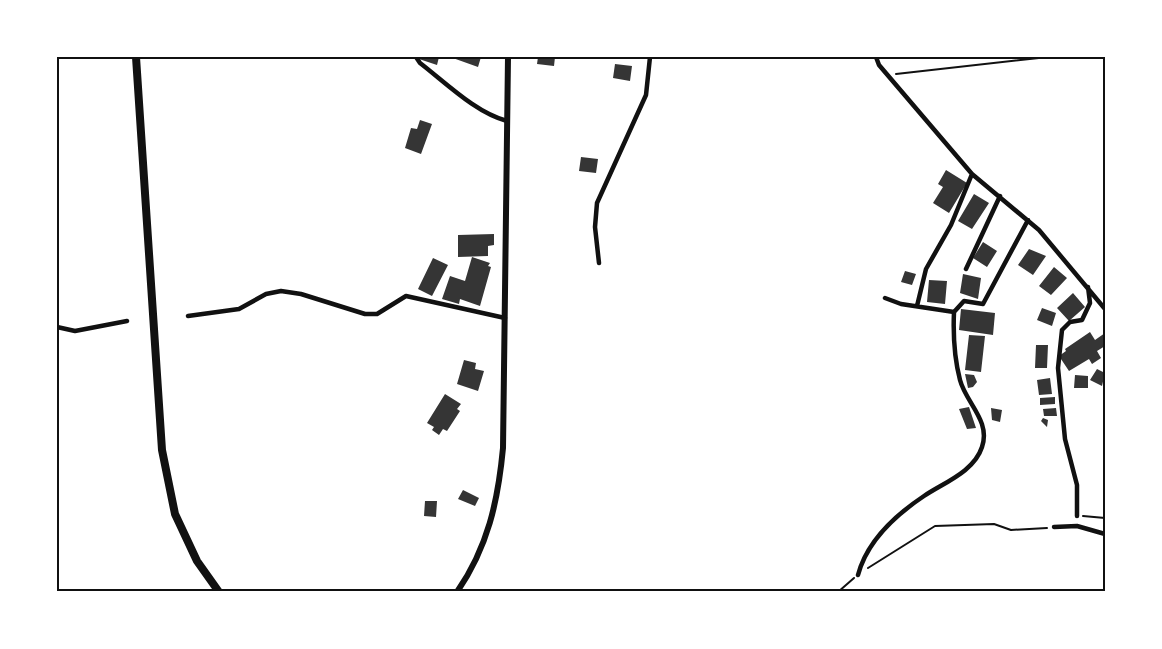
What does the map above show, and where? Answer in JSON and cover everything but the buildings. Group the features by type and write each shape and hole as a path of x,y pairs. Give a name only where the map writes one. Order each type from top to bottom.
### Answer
{"main road":[{"path":"136,57 162,450 175,514 198,561 219,592"}],"street":[{"path":"416,57 420,63 460,94 497,118 507,121"},
{"path":"457,592 486,537 499,496 503,448 508,57"},
{"path":"600,263 595,227 597,203 646,95 650,57"},
{"path":"876,57 887,75 972,174 1028,220 1105,309"},
{"path":"917,306 926,269 951,225 972,174"},
{"path":"966,269 1000,196"},
{"path":"858,575 862,559 888,525 925,495 973,464 982,447 982,430 978,410 969,402 960,381 955,356 954,312 964,301 983,304 1028,220"},
{"path":"1077,516 1077,484 1065,439 1058,368 1062,330 1070,322 1082,320 1090,303 1088,287"},
{"path":"188,316 239,309 266,294 281,291 301,294 365,314 377,314 406,296 505,318"},
{"path":"885,298 901,304 954,312"},
{"path":"57,327 75,331 127,321"},
{"path":"1054,527 1077,526 1105,534"}],"path":[{"path":"887,75 1048,57"},
{"path":"1077,516 1105,518"},
{"path":"838,592 858,575 935,526 994,524 1011,530 1054,527"}]}
